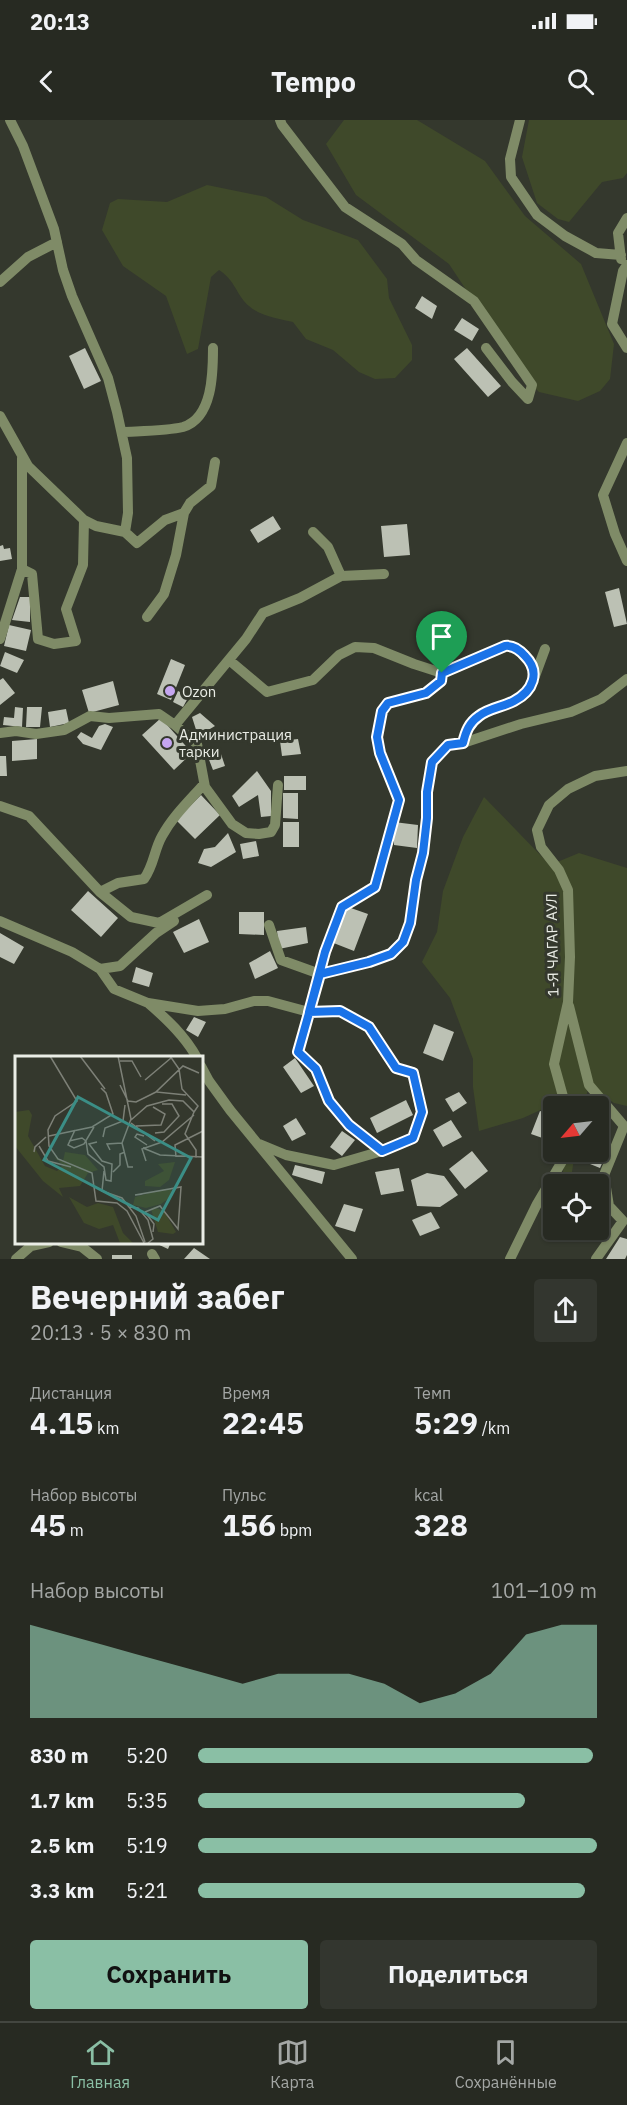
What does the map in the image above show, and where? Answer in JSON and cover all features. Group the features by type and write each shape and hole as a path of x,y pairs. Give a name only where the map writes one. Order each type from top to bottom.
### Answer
{"street":[{"path":"10,120 23,146 57,242 72,296 108,378 127,458 128,513 125,532"},
{"path":"280,120 345,207 402,244 416,260 474,301 532,385 528,399 486,348"},
{"path":"520,120 510,159 511,177 537,215 565,236 596,253 624,264"},
{"path":"627,218 618,233 624,264 612,324 627,348"},
{"path":"0,282 28,257 57,242"},
{"path":"122,432 183,427 195,421 203,409 213,381 213,348"},
{"path":"0,416 28,466 84,520 96,526 125,532 137,543 165,520 184,513"},
{"path":"627,442 603,495 615,534 627,561"},
{"path":"0,639 22,569 22,454"},
{"path":"147,617 165,594 176,555 184,513 190,503 211,486 215,462"},
{"path":"22,569 32,574 38,639 54,644 76,641 66,609 83,565 84,520"},
{"path":"313,532 328,547 341,576"},
{"path":"175,725 246,639 263,613 300,598 341,576 384,574"},
{"path":"229,660 267,692 313,680 339,655 355,647 374,648 442,673 510,645 521,651 530,662 534,679"},
{"path":"463,743 468,727 474,720 482,714 516,700 534,679 545,649"},
{"path":"382,1151 349,1125 329,1101 316,1069 298,1052 325,952 342,907 375,887 399,800 378,745 377,737 382,711 388,703 426,693 441,681 442,673"},
{"path":"269,925 281,960 320,974 391,954 403,942 410,923 416,880 423,853 427,792 432,762 448,745 463,743 521,724 571,712 601,699 627,679"},
{"path":"0,733 16,731 36,734 64,730 90,716 109,718 159,714 197,744 204,784 232,824 246,833 271,832 276,825 278,785"},
{"name":"1-Я ЧАГАР АУЛ","path":"563,1096 554,1064 568,1002 570,957 567,890 559,870 541,847 537,830 549,805 568,789 595,776 627,771"},
{"path":"100,892 118,883 144,879 152,868 155,851 161,837 173,818 204,784"},
{"path":"0,806 3,805 29,816 100,892 131,917 159,923 207,895 181,917 156,933 120,966 100,969"},
{"path":"0,921 72,952 100,969 114,989 148,1003 198,1011 225,1010 254,1001 268,1001 309,1012 340,1011 369,1027 396,1068 413,1073 422,1112 413,1138 382,1151 334,1165 286,1155 257,1143"},
{"path":"568,1002 589,1085 624,1126 604,1175 609,1206 623,1221 596,1259"},
{"path":"148,1003 169,1021 196,1056"},
{"path":"202,1068 224,1102 352,1259"},
{"path":"510,1259 537,1204 562,1162"},
{"path":"16,1259 31,1246 40,1244"},
{"path":"69,1244 82,1247 97,1259"}],"green space":[{"path":"344,120 417,120 485,161 525,216 581,264 614,344 610,379 600,391 578,401 539,392 524,377 449,264 356,195 326,144"},
{"path":"529,120 627,120 627,173 623,178 602,182 569,222 558,219 537,203 522,157"},
{"path":"207,185 266,197 303,220 358,240 387,279 389,298 412,345 412,360 395,378 375,379 359,372 333,350 306,339 293,322 270,317 253,309 245,302 225,274 219,270 211,277 198,349 187,354 166,296 123,266 102,230 110,203 118,199 167,202"},
{"path":"484,797 550,865 579,853 627,868 627,1106 614,1103 609,1100 609,1096 604,1096 589,1086 586,1096 543,1096 543,1109 523,1118 479,1131 473,1087 473,1059 450,998 422,962 437,932 443,891 463,837"},
{"path":"564,1162 573,1162 572,1174 563,1174"}],"building":[{"path":"422,296 437,306 432,319 415,308"},
{"path":"462,318 479,329 472,341 454,330"},
{"path":"85,348 101,381 84,389 69,356"},
{"path":"467,348 501,386 488,397 454,359"},
{"path":"273,516 281,529 258,543 250,530"},
{"path":"407,524 410,555 384,557 381,526"},
{"path":"3,545 4,549 10,548 12,559 0,561 0,546"},
{"path":"619,588 627,624 614,627 605,592"},
{"path":"20,597 30,597 30,622 12,620"},
{"path":"9,625 31,630 26,651 4,646"},
{"path":"5,652 24,660 17,673 0,666"},
{"path":"171,659 185,665 171,700 157,694"},
{"path":"3,678 15,693 0,705 0,680"},
{"path":"113,681 119,705 89,713 82,690"},
{"path":"178,691 189,696 183,707 173,702"},
{"path":"15,707 23,708 22,727 3,725 4,717 14,718"},
{"path":"27,707 42,707 40,727 26,727"},
{"path":"66,709 69,723 50,727 48,712"},
{"path":"200,713 215,726 198,736 192,717"},
{"path":"161,718 192,753 174,770 142,735"},
{"path":"105,724 113,727 101,750 83,744 77,737 81,732 92,738 99,726"},
{"path":"37,739 37,759 12,761 12,741"},
{"path":"298,739 301,754 282,756 280,741"},
{"path":"219,748 225,766 213,770 206,752"},
{"path":"0,756 6,756 7,776 0,776"},
{"path":"257,771 271,791 271,816 261,817 258,795 239,807 232,796"},
{"path":"284,776 306,776 306,790 284,790"},
{"path":"283,793 298,793 298,819 283,818"},
{"path":"201,795 220,815 195,839 176,820"},
{"path":"283,822 299,822 299,847 283,847"},
{"path":"394,822 418,825 417,848 394,845"},
{"path":"228,833 236,852 211,867 198,863 204,849 215,847"},
{"path":"256,841 259,856 243,859 240,844"},
{"path":"88,891 118,918 101,937 71,910"},
{"path":"348,907 368,914 354,951 331,942"},
{"path":"239,912 264,912 264,935 239,934"},
{"path":"199,919 209,942 184,953 173,932"},
{"path":"306,927 308,943 279,949 277,931"},
{"path":"0,933 24,947 14,964 0,957"},
{"path":"270,951 278,968 255,979 249,963"},
{"path":"136,967 153,973 149,987 132,982"},
{"path":"194,1017 206,1022 198,1037 186,1030"},
{"path":"434,1024 454,1032 443,1061 423,1053"},
{"path":"295,1058 314,1086 301,1093 283,1067"},
{"path":"459,1092 467,1103 453,1112 445,1099"},
{"path":"406,1100 413,1115 377,1133 370,1118"},
{"path":"540,1111 543,1112 543,1138 531,1134"},
{"path":"296,1118 306,1134 292,1141 283,1126"},
{"path":"451,1120 462,1137 443,1147 433,1130"},
{"path":"342,1131 355,1140 342,1156 330,1147"},
{"path":"472,1151 488,1171 465,1189 449,1169"},
{"path":"591,1162 603,1162 600,1168 590,1164"},
{"path":"295,1165 325,1172 322,1184 292,1175"},
{"path":"399,1168 404,1191 381,1195 375,1172"},
{"path":"427,1173 444,1176 458,1195 440,1207 417,1206 411,1180"},
{"path":"344,1204 363,1209 355,1232 335,1226"},
{"path":"431,1212 440,1228 420,1236 412,1220"},
{"path":"620,1237 627,1239 625,1259 606,1259"},
{"path":"157,1244 170,1244 168,1249"},
{"path":"194,1248 210,1259 184,1259"},
{"path":"112,1255 132,1255 132,1259 112,1259"}],"place":[{"name":"Ozon","path":"170,691"},
{"name":"Администрация тарки","path":"167,743"}],"route":[{"path":"442,673 441,681 426,693 388,703 382,711 377,737 380,753 399,800 375,887 342,907 325,952 309,1012 340,1011 369,1027 396,1068 413,1073 422,1112 413,1138 382,1151 349,1125 329,1101 316,1069 298,1052 309,1012 320,974 391,954 403,942 410,923 416,880 423,853 427,792 432,762 448,745 463,743 465,733 474,720 482,714 516,700 534,679 530,662 521,651 510,645 442,673"}]}
